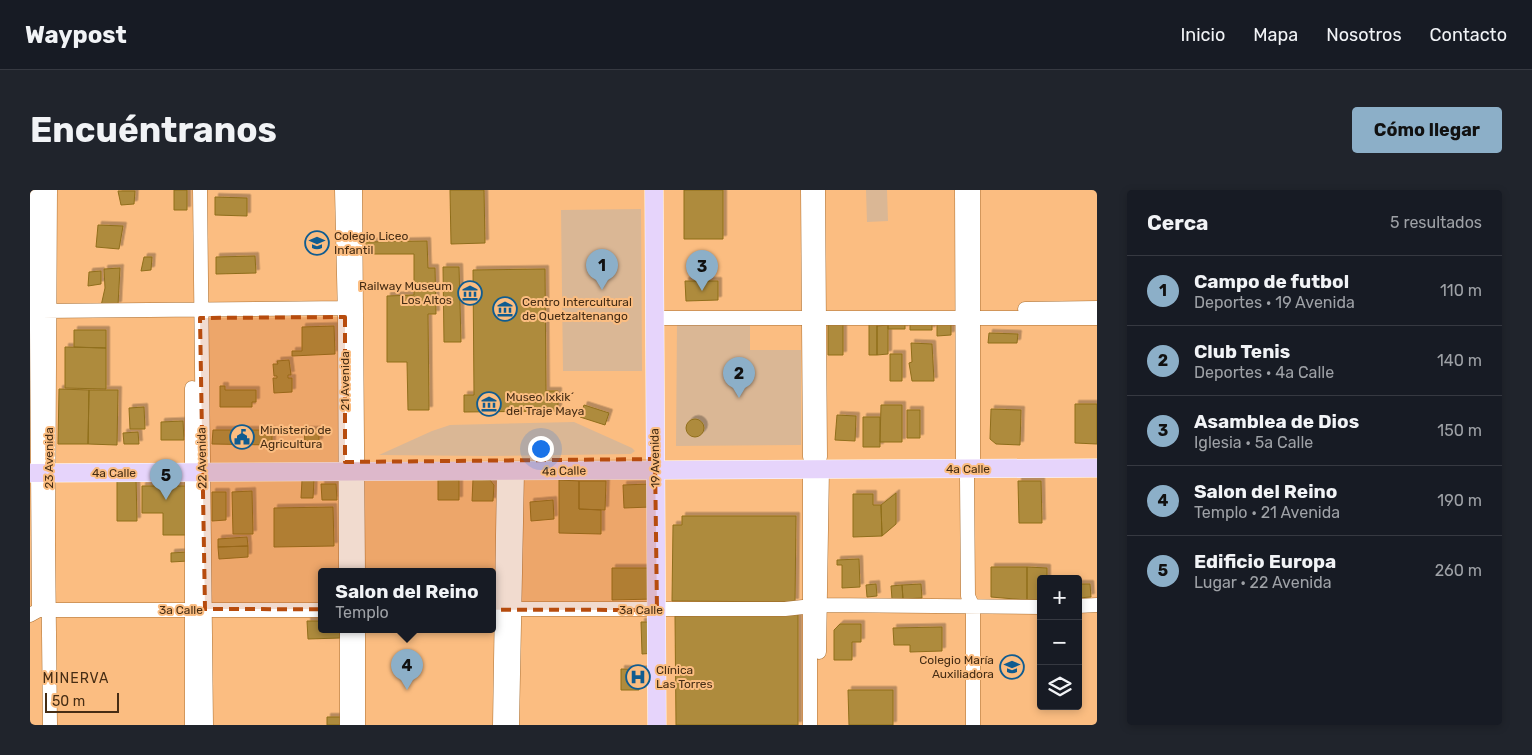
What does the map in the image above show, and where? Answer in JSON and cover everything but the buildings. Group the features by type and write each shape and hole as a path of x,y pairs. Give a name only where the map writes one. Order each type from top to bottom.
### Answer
{"main road":[{"name":"19 Avenida","path":"654,190 659,314 661,610 665,725"},
{"name":"19 Avenida","path":"659,314 665,190"},
{"name":"4a Calle","path":"968,466 1097,457"},
{"name":"4a Calle","path":"38,469 352,467 510,462 659,465 815,463 1097,468"},
{"name":"4a Calle","path":"352,467 510,472 659,465"},
{"name":"19 Avenida","path":"657,725 661,610"}],"street":[{"name":"23 Avenida","path":"36,190 40,314 37,612 50,725"},
{"name":"23 Avenida","path":"38,469 34,374 50,190"},
{"name":"22 Avenida","path":"192,190 196,314 198,609 192,725"},
{"name":"22 Avenida","path":"196,314 200,190"},
{"name":"21 Avenida","path":"342,190 345,312 358,568"},
{"name":"21 Avenida","path":"346,568 352,467 355,190"},
{"path":"808,190 814,314"},
{"path":"818,190 814,314 818,725"},
{"path":"962,190 968,314"},
{"path":"965,725 968,608 968,314 973,190"},
{"path":"968,314 1097,308"},
{"path":"40,314 345,312"},
{"path":"659,314 968,314 1097,318"},
{"path":"500,725 503,609 510,472"},
{"path":"1082,606 1097,605"},
{"name":"3a Calle","path":"503,609 901,611 1037,607"},
{"path":"968,608 974,725"},
{"name":"3a Calle","path":"968,608 1037,615"},
{"name":"22 Avenida","path":"198,609 206,725"},
{"name":"3a Calle","path":"37,612 198,609 318,610"},
{"path":"503,609 512,725"},
{"path":"810,725 816,610"},
{"path":"1082,615 1097,614"},
{"path":"347,633 347,725"},
{"path":"358,633 358,725"}],"highlighted area":[{"path":"345,317 345,462 655,459 657,610 205,609 200,318"}],"shaded area":[{"path":"866,190 887,190 888,221 867,222"},
{"path":"641,209 642,371 563,371 561,210"},
{"path":"750,322 750,350 801,350 801,445 676,446 677,323"},
{"path":"574,422 635,451 631,454 379,455 450,425"}],"place":[{"name":"Colegio Liceo Infantil","path":"317,243"},
{"name":"Campo de futbol","path":"602,290"},
{"name":"Asamblea de Dios","path":"702,291"},
{"name":"Railway Museum Los Altos","path":"470,293"},
{"name":"Centro Intercultural de Quetzaltenango","path":"505,309"},
{"name":"Club Tenis","path":"739,398"},
{"name":"Museo Ixkik´ del Traje Maya","path":"489,404"},
{"name":"Ministerio de Agricultura","path":"242,437"},
{"name":"Edificio Europa","path":"166,500"},
{"name":"Colegio María Auxiliadora","path":"1012,667"},
{"name":"Clínica Las Torres","path":"638,677"},
{"name":"Salon del Reino","path":"407,690"}],"district":[{"name":"MINERVA","path":"76,678"}]}
